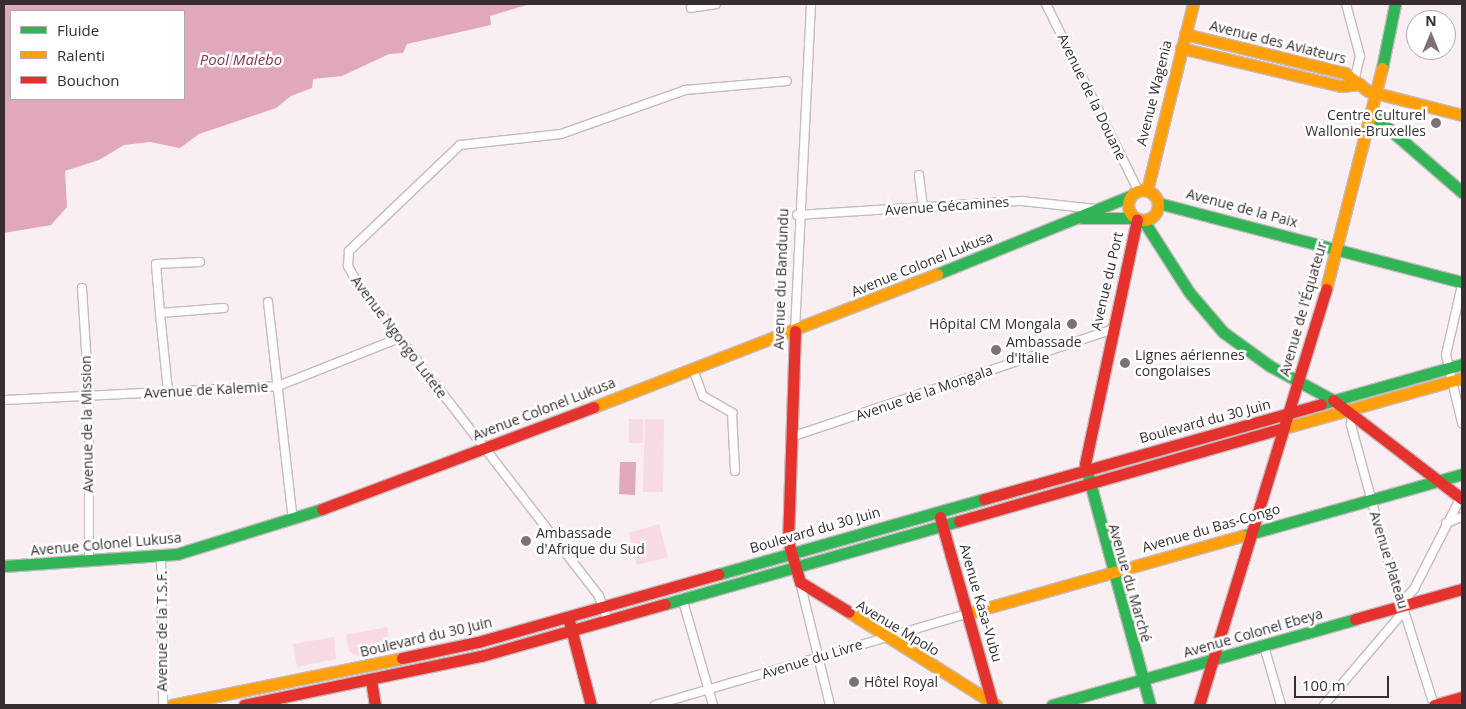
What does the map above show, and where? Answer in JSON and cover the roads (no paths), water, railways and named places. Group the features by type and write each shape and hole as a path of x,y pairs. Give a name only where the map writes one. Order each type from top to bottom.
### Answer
{"main road":[{"name":"Avenue Wagenia","path":"1138,192 1193,4"},
{"name":"Avenue de l'Équateur","path":"1199,705 1286,429 1373,115 1396,4"},
{"name":"Avenue des Aviateurs","path":"1185,34 1358,80 1378,93 1462,115"},
{"name":"Avenue des Aviateurs","path":"1181,48 1341,86 1358,80"},
{"path":"1373,115 1462,192"},
{"path":"1139,219 1156,213 1158,203 1138,192 1128,208 1139,219 1188,292 1223,332 1270,366 1299,378 1352,412 1462,497"},
{"name":"Avenue Colonel Lukusa","path":"4,566 162,556 204,548 293,520 794,331 1080,218 1096,209 1138,192"},
{"name":"Avenue de la Paix","path":"1158,203 1462,284"},
{"name":"Avenue Colonel Lukusa","path":"1080,218 1139,219"},
{"name":"Avenue du Port","path":"1084,468 1110,330 1139,219"},
{"name":"Avenue du Bandundu","path":"792,567 789,554 794,436 794,331"},
{"name":"Boulevard du 30 Juin","path":"172,705 382,664 568,617 1084,468 1290,413 1462,364"},
{"name":"Boulevard du 30 Juin","path":"244,705 371,680 572,630 1087,482 1352,412 1462,378"},
{"name":"Avenue du Marché","path":"1084,468 1150,705"},
{"name":"Avenue du Bas-Congo","path":"969,613 1254,531 1462,474"},
{"name":"Avenue Kasa-Vubu","path":"938,510 994,704"},
{"name":"Avenue Mpolo","path":"792,567 800,582 885,639 994,704"},
{"name":"Avenue Colonel Ebeya","path":"1052,705 1462,589"},
{"path":"568,617 591,705"},
{"path":"371,680 375,705"},
{"path":"1434,705 1462,697"}],"street":[{"path":"691,8 716,4"},
{"name":"Avenue du Bandundu","path":"794,331 798,215 811,4"},
{"name":"Avenue de la Douane","path":"1046,4 1138,192"},
{"path":"1346,4 1360,56 1358,80"},
{"name":"Avenue Ngongo Lutete","path":"608,620 604,606 352,276 349,251 454,149 487,140 561,134 685,90 787,81"},
{"path":"919,175 923,209"},
{"name":"Avenue Gécamines","path":"798,215 923,209 1022,201 1096,209"},
{"path":"168,391 156,264 200,262"},
{"path":"1462,284 1447,345 1448,368 1462,423"},
{"name":"Avenue de la Mission","path":"82,288 88,396 88,561"},
{"path":"268,302 293,520"},
{"path":"160,313 224,308"},
{"name":"Avenue de la Mongala","path":"794,436 1110,330"},
{"name":"Avenue de Kalemie","path":"4,400 278,386 399,338"},
{"path":"693,369 703,396 732,413 735,471"},
{"name":"Avenue Plateau","path":"1352,412 1371,499 1434,705"},
{"path":"1324,705 1403,606 1414,589 1446,523 1462,497"},
{"path":"1446,523 1462,517"},
{"name":"Avenue de la T.S.F.","path":"162,556 162,705"},
{"path":"800,582 805,613 830,705"},
{"path":"682,598 713,705"},
{"name":"Avenue du Livre","path":"655,705 969,613"},
{"path":"1264,646 1281,705"}],"water":[{"name":"Pool Malebo","path":"4,4 530,4 490,16 491,25 407,44 403,53 389,54 342,76 313,79 312,88 291,96 276,108 199,134 180,148 150,142 124,145 99,160 65,171 67,207 51,225 4,233"},
{"path":"620,462 636,462 635,495 619,494"}],"place":[{"name":"Centre Culturel Wallonie-Bruxelles","path":"1436,123"},
{"name":"Hôpital CM Mongala","path":"1072,324"},
{"name":"Ambassade d'Italie","path":"996,350"},
{"name":"Lignes aériennes congolaises","path":"1125,363"},
{"name":"Ambassade d'Afrique du Sud","path":"526,541"},
{"name":"Hôtel Royal","path":"854,682"}]}
